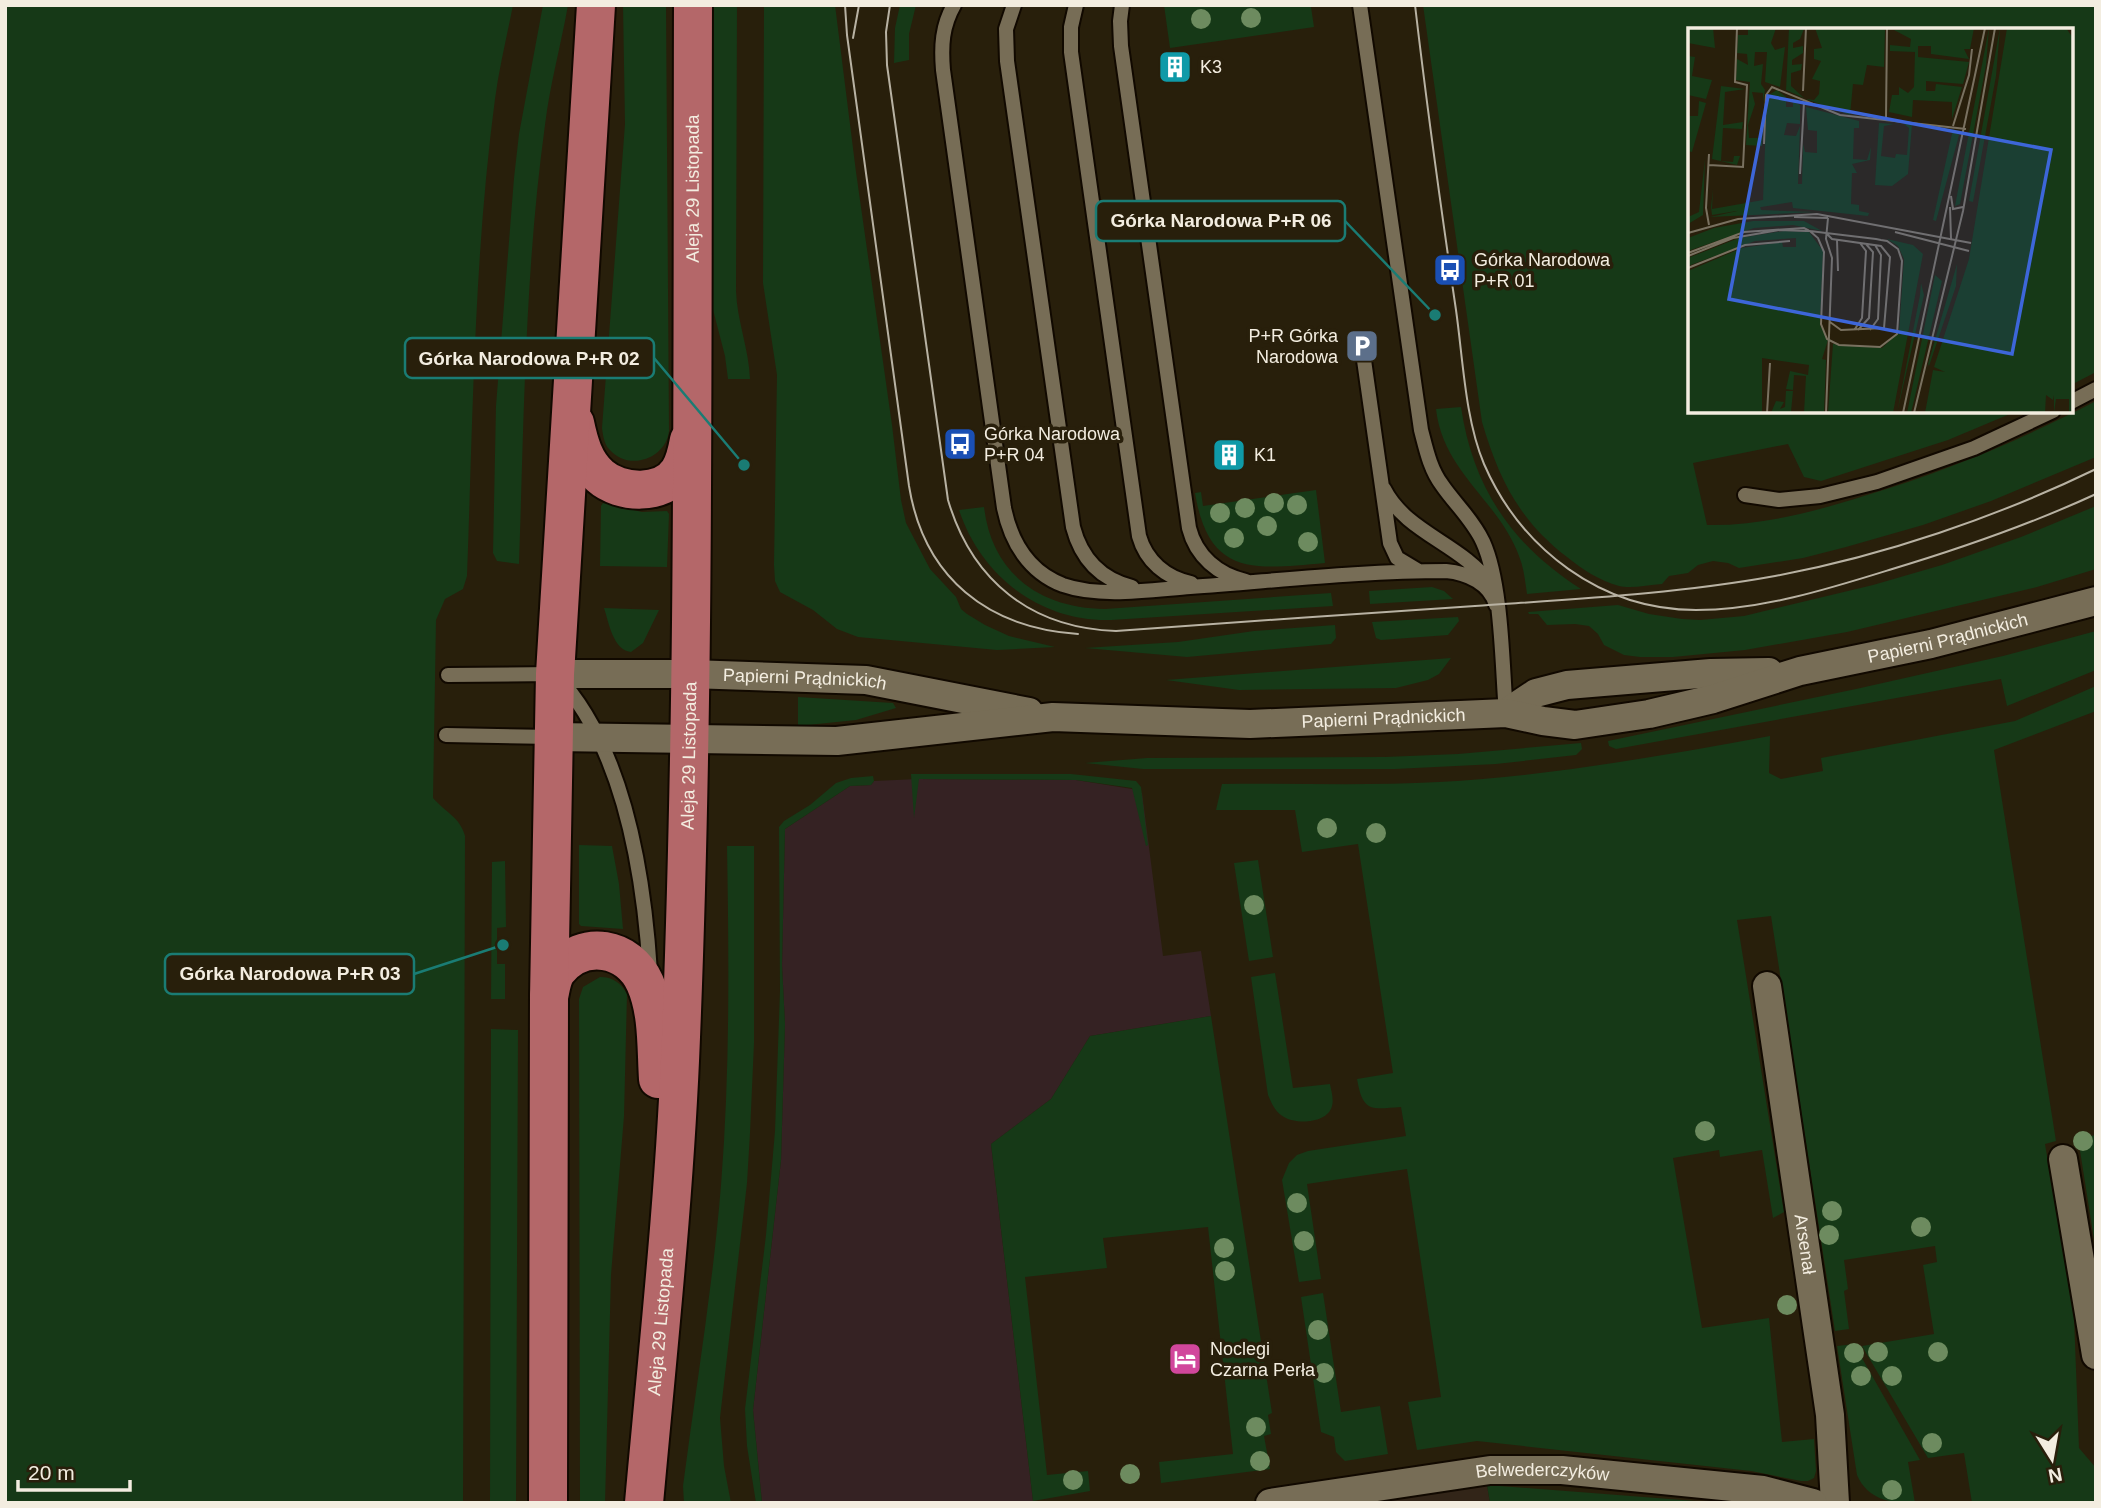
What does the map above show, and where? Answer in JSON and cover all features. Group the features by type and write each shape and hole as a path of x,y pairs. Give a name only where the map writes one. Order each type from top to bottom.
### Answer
{"main road":[{"path":"548,1503 549,997 555,674 596,5"},
{"name":"Aleja 29 Listopada","path":"644,1503 669,1232 681,1040 690,738 693,5"},
{"path":"572,403 577,435 588,462 608,481 628,488 653,488 663,485 678,474 684,463 692,428"},
{"path":"549,997 556,972 582,953 592,950 603,949 621,956 635,967 645,982 652,1000 669,1232"}],"street":[{"name":"Papierni Prądnickich","path":"554,737 837,741 1053,717 1250,724 1506,713 1552,723 1591,724 1682,707 1800,671 1931,644 2096,601"},
{"name":"Papierni Prądnickich","path":"1506,713 1536,694 1567,685 1711,673 1800,671"},
{"name":"Papierni Prądnickich","path":"555,674 690,674 866,680 1053,717"},
{"name":"Arsenał","path":"1767,986 1829,1415 1835,1503"},
{"path":"2063,1158 2096,1355"},
{"name":"Belwederczyków","path":"1270,1503 1490,1470 1562,1470 1737,1487 1763,1490 1813,1503"}],"lane":[{"path":"954,5 945,22 942,38 943,70 1007,525 1023,554 1041,573 1056,582 1093,591 1154,590 1423,570 1451,571 1472,578 1496,599"},
{"path":"1014,5 1006,29 1007,61 1073,527 1082,553 1096,570 1118,583 1154,590"},
{"path":"1076,5 1071,27 1071,52 1139,536 1147,555 1172,577 1194,584 1220,585"},
{"path":"1122,5 1121,46 1189,528 1199,552 1214,566 1240,579 1265,582"},
{"path":"1360,5 1423,438 1437,478 1482,539 1490,561 1506,713"},
{"path":"1362,346 1392,549 1406,565 1423,570"},
{"path":"2073,401 2096,389"},
{"path":"1745,495 1779,500 1820,496 1877,482 1974,447 2049,413"},
{"path":"1378,467 1386,492 1398,509 1410,521 1471,563 1487,580 1496,599"},
{"path":"448,675 555,674 579,703 598,738 628,822 640,877 652,1000"},
{"path":"446,735 554,737"}],"shaded area":[{"path":"1076,780 1142,793 1163,956 1201,951 1211,1016 1090,1036 1051,1099 991,1144 1033,1501 762,1503 753,1410 781,1160 785,1024 782,965 785,829 850,786 871,785 874,781"},
{"path":"1487,1485 1490,1503 1362,1503"}],"green space":[{"path":"5,5 513,5 495,99 483,218 475,337 467,576 463,589 445,599 436,620 433,798 456,819 465,836 463,1503 5,1503"},
{"path":"543,5 568,5 547,110 533,234 526,344 519,564 497,561 493,553 496,406 519,134"},
{"path":"623,5 666,5 669,431 661,449 654,455 636,461 617,456 609,449 602,428 625,124"},
{"path":"710,5 737,5 736,291 750,379 728,379 710,298"},
{"path":"764,5 835,5 906,523 930,569 956,597 961,609 967,614 1009,636 1055,647 997,650 858,637 837,629 813,610 780,592 775,581 777,375 763,283"},
{"path":"900,5 916,5 909,34 909,60 894,63 895,28"},
{"path":"1164,5 1322,5 1311,7 1314,27 1170,48"},
{"path":"1423,5 2096,5 2096,372 2073,384 2073,28 1688,28 1688,413 2012,413 1948,440 1821,481 1804,477 1788,444 1693,463 1707,525 1787,517 1894,487 1982,454 2096,401 2096,457 1991,501 1923,525 1846,547 1803,558 1739,568 1713,561 1698,565 1688,573 1669,576 1662,584 1624,587 1598,578 1585,570 1535,528 1503,480 1482,422"},
{"path":"1461,407 1475,463 1500,512 1535,553 1581,589 1527,594 1522,565 1510,536 1460,469 1441,431 1436,409"},
{"path":"1316,490 1325,563 1277,567 1239,562 1224,554 1211,541 1202,521 1195,493 1201,492 1203,506"},
{"path":"603,503 642,512 667,511 667,567 600,566"},
{"path":"2096,506 2096,569 2037,587 1847,632 1745,650 1673,657 1640,657 1624,655 1604,645 1598,634 1589,626 1547,625 1538,614 1528,612 1618,605 1649,614 1682,619 1744,616 1873,585 1942,565 2021,537"},
{"path":"984,507 997,551 1009,568 1023,583 1060,602 1105,609 1331,593 1333,606 1111,620 1085,619 1060,613 1017,590 998,574 982,555 959,510"},
{"path":"1432,587 1444,591 1453,599 1370,604 1369,591"},
{"path":"604,608 659,610 643,643 631,652 616,641"},
{"path":"1458,617 1459,621 1448,635 1381,640 1376,638 1372,622"},
{"path":"1335,625 1336,638 1331,644 1187,657 1085,648 1178,642 1254,631"},
{"path":"2096,631 2096,670 2007,706 2001,679 1616,749 1609,746 1608,741 2003,656"},
{"path":"1451,658 1439,674 1428,680 1396,688 1239,690 1166,680"},
{"path":"2096,686 2096,711 1994,750 2056,1141 2045,1144 2074,1317 2079,1448 2096,1468 2096,1503 1972,1503 1964,1453 1928,1458 1862,1346 1934,1334 1923,1265 1937,1262 1935,1246 1844,1260 1848,1289 1844,1291 1849,1329 1835,1331 1771,916 1737,920 1784,1212 1773,1218 1762,1150 1720,1157 1719,1150 1673,1158 1702,1328 1769,1318 1782,1442 1814,1439 1814,1478 1801,1481 1751,1471 1477,1441 1417,1450 1408,1402 1441,1397 1407,1169 1307,1184 1321,1279 1299,1282 1282,1180 1289,1163 1297,1155 1308,1151 1406,1136 1401,1107 1370,1106 1362,1098 1357,1079 1393,1073 1358,844 1302,852 1295,810 1216,810 1222,784 1385,784 1481,779 1605,764 1770,736 1769,773 1781,779 1823,771 1821,758 2015,721"},
{"path":"798,697 893,703 896,708 856,720 798,726"},
{"path":"1581,743 1582,749 1576,755 1496,764 1395,769 1143,769 1085,763 1147,758 1385,757 1458,754"},
{"path":"911,774 1071,774 1136,781 1141,787 1148,845 1146,846 1132,788 1076,780 919,779 914,818"},
{"path":"873,776 871,785 850,786 785,829 782,965 785,1024 781,1160 753,1410 762,1503 756,1503 747,1446 745,1409 766,1235 775,1131 780,991 779,827 836,783 851,778"},
{"path":"579,845 612,846 623,929 579,924"},
{"path":"727,846 754,846 754,1043 750,1133 747,1183 720,1418 724,1466 731,1503 684,1503 683,1486 714,1261 724,1143 728,1016"},
{"path":"1258,860 1273,957 1249,961 1234,863"},
{"path":"505,861 506,927 497,928 497,964 505,964 505,999 491,999 492,862"},
{"path":"1275,973 1293,1088 1330,1084 1333,1098 1329,1112 1311,1121 1296,1121 1284,1117 1272,1105 1268,1095 1251,977"},
{"path":"600,977 616,981 627,994 624,1116 611,1275 605,1503 580,1503 579,999 583,987"},
{"path":"1211,1016 1272,1413 1268,1415 1271,1434 1264,1436 1270,1469 1161,1483 1159,1462 1233,1454 1208,1227 1103,1238 1107,1268 1025,1277 1047,1475 1088,1471 1090,1491 1033,1501 991,1144 1051,1099 1090,1036"},
{"path":"491,1029 518,1030 516,1503 490,1503"},
{"path":"2096,1135 2096,1252 2078,1138"},
{"path":"1323,1293 1341,1412 1380,1406 1388,1454 1345,1461 1336,1452 1334,1437 1321,1432 1301,1297"},
{"path":"1854,1344 1920,1460 1908,1462 1915,1503 1889,1501 1874,1495 1857,1475 1837,1346"},
{"path":"1487,1485 1721,1503 1490,1503"}],"tram line":[{"path":"845,5 909,486 917,519 929,547 945,572 965,592 989,609 1016,621 1046,630 1078,634"},
{"path":"853,38 859,5"},
{"path":"890,5 886,32 887,65 948,500 972,554 989,576 1009,595 1032,610 1057,621 1085,628 1116,631 1588,598 1738,582 1816,568 1898,546 1979,519 2096,469"},
{"path":"1415,5 1473,428 1484,464 1500,495 1519,523 1542,548 1568,569 1597,586 1628,599 1661,607 1696,610 1745,606 1818,591 1941,554 2020,526 2096,494"}],"place":[{"name":"K3","path":"1175,67"},
{"name":"Górka Narodowa P+R 01","path":"1450,270"},
{"name":"Górka Narodowa P+R 06","path":"1435,315"},
{"name":"P+R Górka Narodowa","path":"1362,346"},
{"name":"Górka Narodowa P+R 04","path":"960,444"},
{"name":"K1","path":"1229,455"},
{"name":"Górka Narodowa P+R 02","path":"744,465"},
{"name":"Górka Narodowa P+R 03","path":"503,945"},
{"name":"Noclegi Czarna Perła","path":"1185,1359"}]}
